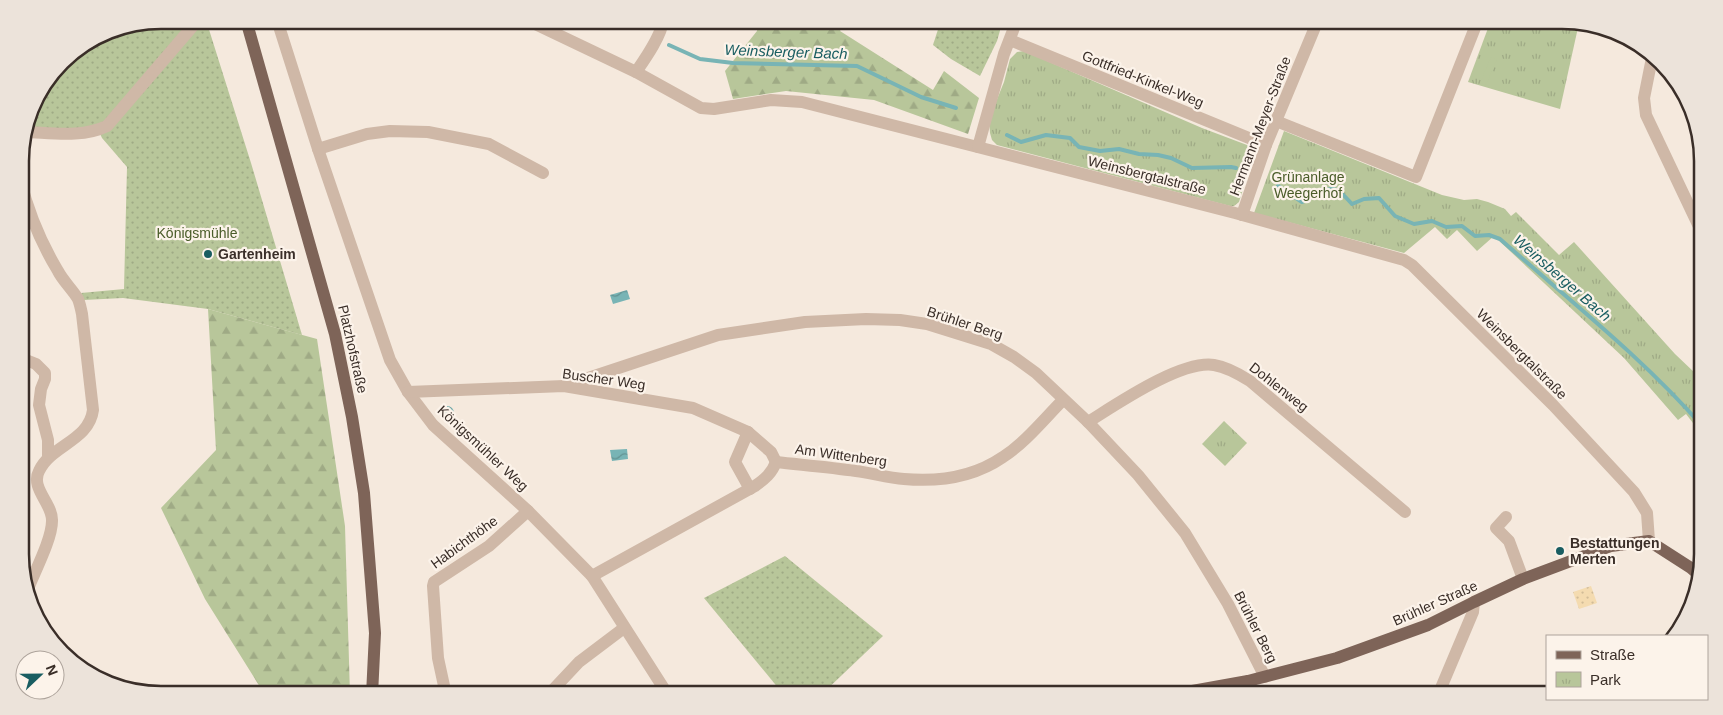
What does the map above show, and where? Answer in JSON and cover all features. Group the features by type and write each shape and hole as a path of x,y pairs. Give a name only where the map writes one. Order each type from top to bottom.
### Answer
{"main road":[{"name":"Platzhofstraße","path":"249,29 335,334 352,417 364,493 375,633 372,686"},
{"path":"1649,541 1693,570"},
{"name":"Brühler Straße","path":"1220,686 1322,663 1346,655 1428,625 1524,579 1611,546 1649,541"}],"street":[{"path":"32,132 75,134 96,131 107,126 190,29"},
{"name":"Königsmühler Weg","path":"280,29 318,149 390,360 408,392 433,425 528,511 592,576 662,686"},
{"name":"Weinsbergtalstraße","path":"545,29 636,72 701,108 714,109 771,100 802,102 1242,214 1395,256 1412,265 1553,405 1634,492 1647,513 1649,541"},
{"path":"636,72 661,29"},
{"path":"978,147 997,76 1014,29"},
{"name":"Hermann-Meyer-Straße","path":"1242,214 1266,145 1314,29"},
{"path":"1276,121 1416,177 1474,29"},
{"name":"Gottfried-Kinkel-Weg","path":"1010,40 1266,145"},
{"path":"1651,63 1644,98 1646,115 1694,216"},
{"path":"318,149 368,134 390,131 428,132 489,144 543,173"},
{"path":"29,211 57,270 80,305 93,410 90,424 73,440 48,456 38,472 38,486 51,513 52,521 50,535 31,581"},
{"name":"Brühler Berg","path":"564,386 718,335 805,322 866,319 900,320 927,324 992,344 1036,373 1088,422 1138,475 1185,533 1228,604 1265,677"},
{"path":"29,361 36,364 45,373 39,405 48,440 48,456"},
{"name":"Dohlenweg","path":"1088,422 1134,394 1181,370 1202,365 1214,365 1250,381 1405,512"},
{"name":"Buscher Weg","path":"408,392 564,386 693,408 748,432 771,452 776,462"},
{"name":"Am Wittenberg","path":"592,576 750,489 765,479 773,470 776,462 836,468 902,479 921,480 957,477 978,470 1008,454 1063,400"},
{"path":"748,432 735,462 750,489"},
{"name":"Habichthöhe","path":"444,686 438,658 434,582 489,546 528,511"},
{"path":"1506,517 1496,528 1509,542 1524,579"},
{"path":"1442,686 1472,612 1474,602"},
{"path":"557,686 580,662 624,628"},
{"path":"1248,681 1249,686"}],"green space":[{"name":"Königsmühle","path":"160,29 209,29 302,335 208,309 123,298 84,300 81,293 124,289 127,167 102,138 97,127 88,129 33,128 46,94 74,61 94,46 126,33"},
{"path":"757,29 841,29 840,31 933,90 944,71 979,98 968,134 874,100 786,91 733,99 725,71"},
{"path":"938,29 1000,29 997,41 980,76 951,59 933,45"},
{"path":"1488,29 1577,30 1560,109 1468,82"},
{"name":"Grünanlage Weegerhof","path":"1024,51 1202,128 1247,145 1251,148 1253,157 1239,202 1234,206 1230,206 997,145 992,140 989,119 1004,82 1010,59 1017,52"},
{"path":"1491,57 1497,59 1486,85 1480,83"},
{"name":"Grünanlage Weegerhof","path":"1284,131 1442,195 1464,200 1477,199 1488,202 1505,209 1511,216 1516,212 1559,255 1574,242 1675,354 1694,372 1694,424 1686,414 1678,420 1624,358 1494,236 1477,251 1457,230 1447,239 1435,227 1404,253 1254,213"},
{"path":"208,309 317,339 345,526 350,686 259,686 205,599 161,508 216,450"},
{"path":"1224,421 1247,443 1225,466 1202,444"},
{"path":"785,556 883,636 830,686 777,686 704,598"}],"sand":[{"path":"1591,586 1597,603 1579,609 1573,592"}],"water":[{"path":"627,290 630,299 613,304 610,295"},
{"path":"444,406 450,406 454,413 450,420 444,420 440,416 440,410"},
{"path":"627,449 628,459 612,461 610,450"}],"waterway":[{"name":"Weinsberger Bach","path":"669,45 700,59 733,63 857,66 921,97 956,108"},
{"name":"Weinsberger Bach","path":"1007,135 1021,142 1046,135 1070,138 1079,147 1100,151 1119,149 1139,154 1158,155 1171,158 1192,168 1236,168"},
{"name":"Weinsberger Bach","path":"1278,186 1302,202 1331,189 1336,189 1352,204 1364,199 1379,198 1395,216 1414,224 1432,221 1446,227 1462,226 1475,236 1489,235 1500,239 1631,353 1694,417"}],"place":[{"name":"Gartenheim","path":"208,254"},
{"name":"Bestattungen Merten","path":"1560,551"}]}
